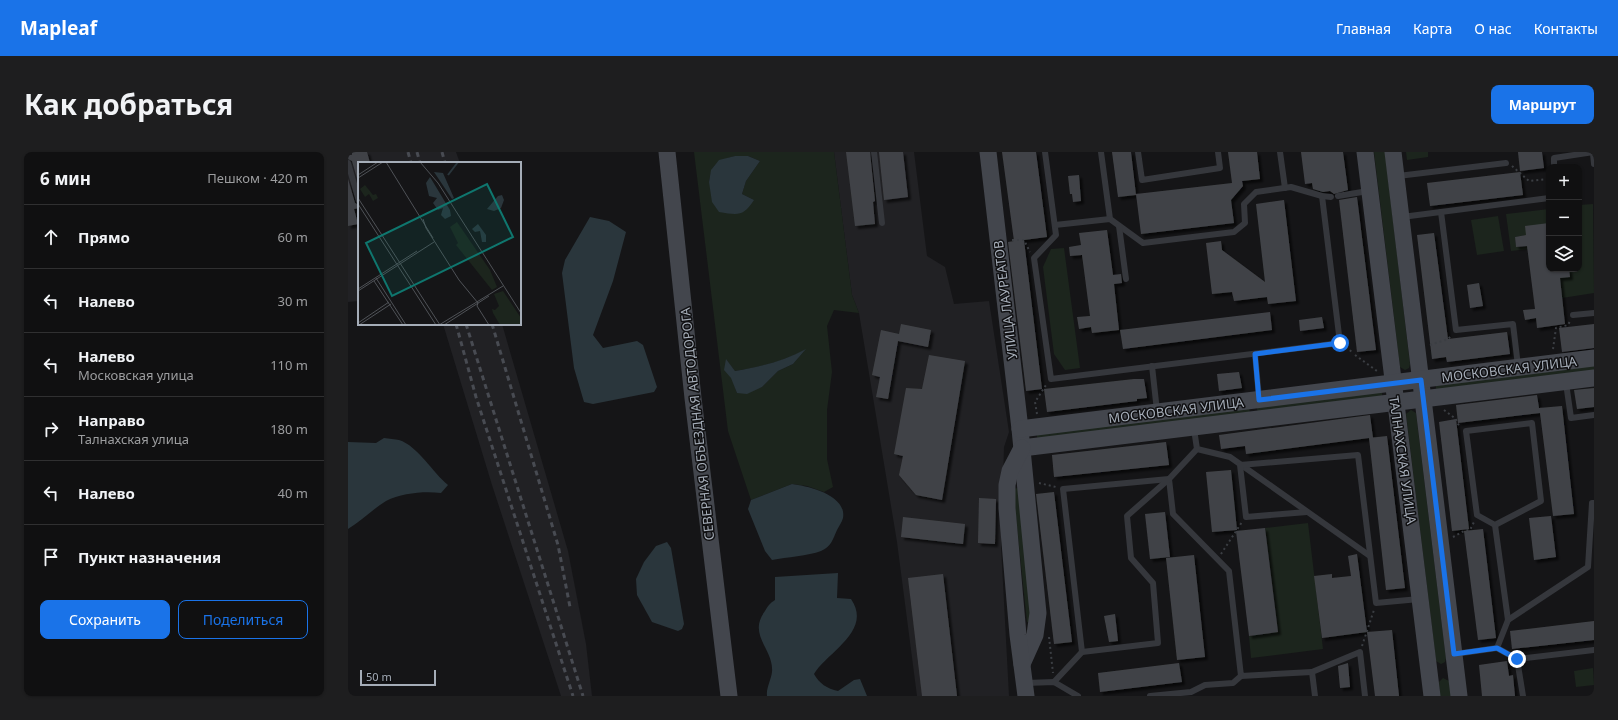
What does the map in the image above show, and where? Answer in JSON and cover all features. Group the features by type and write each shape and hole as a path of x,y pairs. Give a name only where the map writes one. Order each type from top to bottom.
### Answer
{"street":[{"name":"СЕВЕРНАЯ ОБЪЕЗДНАЯ АВТОДОРОГА","path":"667,152 692,390 729,696"},
{"name":"УЛИЦА ЛАУРЕАТОВ","path":"988,152 1020,429 1038,613 1035,635 1022,664"},
{"name":"ТАЛНАХСКАЯ УЛИЦА","path":"1365,152 1370,191 1387,379 1395,402 1402,446 1432,696"},
{"name":"ТАЛНАХСКАЯ УЛИЦА","path":"1393,152 1459,696"},
{"name":"МОСКОВСКАЯ УЛИЦА","path":"1020,429 1259,400 1387,379 1421,380 1594,358"},
{"name":"МОСКОВСКАЯ УЛИЦА","path":"1022,448 1594,378"},
{"path":"1022,448 1008,478 1007,508 1025,689"}],"lane":[{"path":"874,152 882,223"},
{"path":"1045,152 1056,235 1034,258 1051,379 1340,343 1322,196"},
{"path":"1101,152 1110,219"},
{"path":"1138,152 1142,180 1220,168 1218,152"},
{"path":"1280,152 1285,188"},
{"path":"1554,164 1554,158 1593,152 1594,164"},
{"path":"348,163 358,198"},
{"path":"1396,176 1506,163"},
{"path":"1055,225 1110,219 1143,243 1234,232 1245,222 1244,204 1256,192 1291,187 1322,196 1331,196"},
{"path":"1338,196 1370,191"},
{"path":"1401,217 1546,198"},
{"path":"1441,212 1456,330 1513,324 1518,368"},
{"path":"1120,226 1126,279"},
{"path":"1573,315 1594,312"},
{"path":"1255,354 1259,400"},
{"path":"1152,366 1158,412"},
{"path":"1566,382 1571,418 1594,415"},
{"path":"1532,423 1541,501 1495,525 1477,515 1466,431 1532,423"},
{"path":"1025,689 1054,682 1082,652 1158,643 1153,582 1131,558 1127,516 1169,480 1197,449 1194,427"},
{"path":"1197,449 1230,457 1370,556"},
{"path":"1240,465 1358,455 1376,603 1420,598"},
{"path":"1240,465 1246,517 1307,512"},
{"path":"1082,652 1063,489 1169,480"},
{"path":"1169,480 1173,514 1229,571 1241,676"},
{"path":"1508,620 1588,567 1592,503 1594,503"},
{"path":"1495,525 1508,620 1497,648"},
{"path":"1454,654 1497,648 1517,659 1594,650"},
{"path":"1150,696 1192,692 1205,685 1233,683 1241,676 1312,672 1360,652 1365,696"},
{"path":"1517,659 1523,696"},
{"path":"1312,672 1315,696"},
{"path":"1054,682 1078,696"}],"path":[{"path":"1506,163 1520,172 1529,181 1546,179"},
{"path":"998,235 1014,241 1024,240 1034,258"},
{"path":"1552,355 1556,328 1568,325"},
{"path":"1429,346 1444,339"},
{"path":"1350,350 1387,379"},
{"path":"1037,418 1035,402 1051,379"},
{"path":"1441,409 1456,419 1457,423 1466,431"},
{"path":"1037,482 1063,489"},
{"path":"1217,560 1246,517"},
{"path":"1452,538 1464,531 1470,530"},
{"path":"1360,652 1376,603"}],"shaded area":[{"path":"348,152 456,152 460,162 358,162 358,301 348,302"},
{"path":"694,152 834,152 852,295 859,313 834,310 827,326 832,372 827,410 827,459 833,487 824,492 807,486 792,484 751,500 728,431","holes":["735,156 748,156 760,161 746,181 742,194 754,200 709,182 710,176 716,164 720,161","805,350 793,364 778,371 762,387 737,393 726,360 735,371 771,364"]},
{"path":"834,152 914,152 927,256 945,267 954,304 989,301 1009,432 1004,447 1001,546 1009,696 917,696 897,542 859,313 852,295"},
{"path":"1374,152 1385,152 1410,364 1409,368 1405,370 1400,367"},
{"path":"1406,152 1428,152 1428,157 1407,160"},
{"path":"735,156 748,156 760,161 746,181 742,194 754,200 747,209 740,214 719,212 712,202 709,182 711,170 719,160"},
{"path":"1593,204 1594,293 1562,298 1560,278 1566,272 1582,272 1582,205"},
{"path":"1546,209 1546,225 1526,235 1515,237 1516,247 1527,246 1528,249 1511,251 1506,214"},
{"path":"1498,216 1504,251 1477,255 1471,220"},
{"path":"590,217 609,221 626,232 613,281 593,335 603,348 637,341 643,345 657,387 654,392 593,404 584,402 574,368 562,273 565,260"},
{"path":"1064,248 1080,368 1065,370 1054,354 1043,267 1051,249"},
{"path":"443,325 502,325 568,551 586,644 592,696 561,696 492,485"},
{"path":"806,349 793,364 778,371 762,387 747,394 737,393 731,378 724,370 726,359 735,371 772,363"},
{"path":"1594,363 1594,374 1436,391 1436,386"},
{"path":"1382,392 1382,396 1258,414 1256,404"},
{"path":"1249,405 1250,415 1037,438 1037,434"},
{"path":"1411,410 1416,413 1446,658 1445,662 1441,664 1436,661 1406,414"},
{"path":"384,438 399,440 413,448 448,485 441,493 413,493 392,498 348,529 348,442 376,443"},
{"path":"792,484 825,493 833,498 839,503 843,510 843,518 831,542 821,551 772,560 765,551 748,509 751,500"},
{"path":"1018,488 1032,621 1027,622 1013,489"},
{"path":"1308,523 1323,649 1251,658 1249,636 1278,632 1265,528"},
{"path":"667,542 671,548 684,624 682,629 678,631 652,622 637,595 636,579 644,562 656,546"},
{"path":"838,573 837,598 851,599 856,611 856,621 846,640 814,674 824,685 830,689 838,691 854,680 860,679 867,696 767,696 767,690 772,672 772,664 762,642 759,627 760,620 765,611 775,600 775,577"},
{"path":"1593,668 1594,685 1576,687 1574,671"},
{"path":"1443,678 1449,681 1451,696 1440,696 1439,682"}],"building":[{"path":"352,152 367,152 370,162 358,162 358,182 352,161 348,159 348,155 352,155"},
{"path":"846,152 870,152 875,201 873,202 875,224 855,226"},
{"path":"879,152 903,152 908,197 884,200"},
{"path":"1002,152 1036,152 1047,237 1024,240 1042,389 1026,391 1008,242 1014,241"},
{"path":"1112,152 1131,152 1136,195 1118,197"},
{"path":"1228,152 1257,152 1260,179 1242,181 1243,186 1231,200 1234,223 1141,234 1136,194 1232,183"},
{"path":"1301,152 1343,152 1348,190 1334,194 1330,191 1323,192 1313,189 1312,183 1305,184"},
{"path":"1518,152 1542,152 1544,168 1520,171"},
{"path":"1520,172 1523,195 1430,206 1427,183"},
{"path":"1079,175 1081,201 1073,202 1072,194 1070,194 1068,176"},
{"path":"348,179 355,203 358,204 358,208 354,209 358,224 348,226"},
{"path":"1357,197 1376,350 1357,352 1339,200"},
{"path":"1284,200 1296,301 1268,304 1267,297 1234,301 1232,292 1212,294 1206,243 1221,241 1222,250 1265,282 1256,204"},
{"path":"1546,223 1546,272 1569,272 1570,277 1560,278 1565,324 1537,328 1536,318 1525,320 1523,310 1535,309 1527,246 1516,247 1515,237 1526,235 1525,226"},
{"path":"1107,230 1113,275 1121,274 1122,283 1114,284 1119,330 1092,333 1091,327 1079,329 1077,317 1090,316 1082,255 1070,256 1069,247 1081,245 1079,233"},
{"path":"1434,233 1448,339 1507,332 1510,354 1447,362 1446,357 1432,359 1417,235"},
{"path":"1479,283 1483,306 1470,308 1467,285"},
{"path":"1270,312 1272,330 1123,349 1120,330"},
{"path":"1322,317 1324,328 1300,331 1299,320"},
{"path":"901,324 931,330 928,347 898,341 888,399 876,397 880,377 872,375 881,330 899,334"},
{"path":"1594,324 1594,348 1562,352 1559,328"},
{"path":"929,355 965,361 942,500 916,495 899,475 903,456 894,454 906,388 922,389"},
{"path":"1239,372 1242,388 1219,391 1217,374"},
{"path":"1144,379 1147,398 1137,399 1137,401 1047,412 1044,389"},
{"path":"1594,388 1594,407 1577,409 1574,390"},
{"path":"1537,395 1539,408 1562,406 1574,514 1553,516 1540,413 1458,423 1456,405"},
{"path":"1370,415 1373,438 1387,436 1405,588 1386,590 1369,438 1246,454 1245,446 1221,449 1219,435"},
{"path":"1456,419 1469,529 1452,531 1439,422"},
{"path":"1166,442 1169,465 1054,477 1052,455"},
{"path":"1231,470 1237,530 1212,532 1206,472"},
{"path":"1054,492 1072,642 1054,644 1036,494"},
{"path":"979,498 996,499 995,544 978,543"},
{"path":"1165,512 1170,557 1150,559 1145,514"},
{"path":"1551,516 1556,557 1534,560 1529,518"},
{"path":"903,517 965,524 963,544 901,537"},
{"path":"1265,528 1278,632 1249,636 1236,531"},
{"path":"1483,529 1496,638 1478,640 1464,531"},
{"path":"1357,554 1367,632 1322,638 1314,576 1332,574 1332,578 1351,576 1348,556"},
{"path":"1194,555 1205,657 1177,660 1166,558"},
{"path":"943,574 957,696 922,696 908,578"},
{"path":"1115,614 1118,641 1109,642 1104,616"},
{"path":"1594,621 1594,640 1512,649 1510,631"},
{"path":"1392,630 1399,696 1375,696 1367,632"},
{"path":"1507,661 1509,676 1513,675 1515,696 1482,696 1479,665"},
{"path":"1179,663 1182,682 1100,692 1098,673"},
{"path":"1348,663 1350,687 1340,688 1338,666"}],"railway":[{"path":"408,152 411,162"},
{"path":"417,152 420,162"},
{"path":"442,152 445,162"},
{"path":"456,325 476,397 573,696"},
{"path":"466,325 583,696"},
{"path":"492,325 558,545 570,607"}],"route":[{"path":"1340,343 1255,354 1259,400 1421,380 1454,654 1497,648 1517,659"}]}
